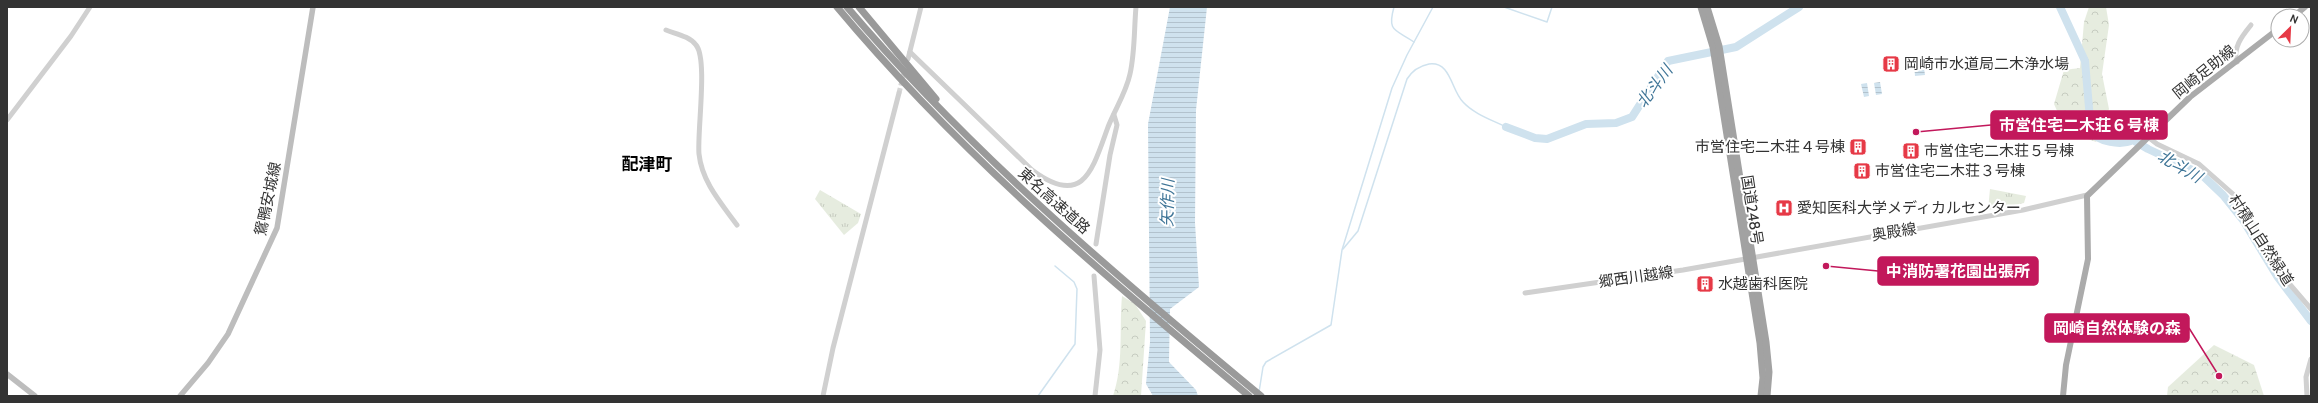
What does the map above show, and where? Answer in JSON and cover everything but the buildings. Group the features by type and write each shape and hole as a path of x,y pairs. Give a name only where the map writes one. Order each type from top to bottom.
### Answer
{"highway":[{"path":"832,7 882,60"},
{"name":"東名高速道路","path":"837,7 882,60 925,107 1004,184 1116,285 1249,396"},
{"name":"東名高速道路","path":"847,7 888,54 978,148 1118,275 1261,396"},
{"path":"859,7 978,148"},
{"name":"国道248号","path":"1701,7 1716,47"},
{"name":"国道248号","path":"1707,7 1718,56 1767,357 1769,372 1767,396"},
{"name":"国道248号","path":"1750,258 1763,378 1761,396"}],"main road":[{"name":"鴛鴨安城線","path":"180,396 208,363 228,334 277,228 313,7"},
{"name":"岡崎足助線","path":"2087,195 2190,97 2270,35"},
{"path":"2063,396 2066,365 2088,259 2087,195"},
{"path":"7,374 35,396"}],"street":[{"path":"7,120 71,36 90,7"},
{"path":"908,59 921,7"},
{"path":"910,52 1032,170 1056,185 1064,186 1080,182 1091,172 1114,115 1123,98 1130,73 1136,7"},
{"path":"2237,62 2235,52 2244,34 2251,25"},
{"path":"666,30 687,38 698,49 701,69 699,154 703,171 710,188 737,225"},
{"path":"822,396 899,92"},
{"path":"1096,244 1110,155 1117,125 1114,115"},
{"name":"村積山自然緑道","path":"2148,137 2157,144 2199,164 2233,194 2243,207 2284,276 2311,309"},
{"name":"奥殿線","path":"1750,258 2016,211 2087,195"},
{"name":"郷西川越線","path":"1525,292 1631,278 1750,258"},
{"path":"1094,276 1100,350 1095,396"},
{"path":"2307,396 2306,377 2311,359"}],"green space":[{"path":"2089,7 2106,7 2109,25 2102,74 2109,109 2096,142 2066,131 2054,104 2064,70 2080,68 2084,22"},
{"path":"1990,189 2026,196 2024,203 1988,210"},
{"path":"820,190 861,214 858,223 844,235 815,199"},
{"path":"1122,296 1135,304 1146,321 1141,396 1113,396 1119,372"},
{"path":"2214,345 2254,365 2264,396 2167,396 2168,387"}],"water":[{"name":"矢作川","path":"1170,7 1207,7 1196,110 1195,223 1199,287 1170,309 1169,362 1196,390 1198,396 1153,396 1146,384 1150,342 1148,124"},
{"path":"1923,61 1925,75 1915,76 1914,63"},
{"path":"1880,82 1882,94 1876,95 1874,83"},
{"path":"1867,83 1869,96 1864,97 1861,84"}],"waterway":[{"path":"1394,7 1392,26 1397,32 1414,42"},
{"path":"1259,392 1263,367 1266,362 1331,325 1342,250 1392,88 1407,55 1433,7"},
{"path":"1504,7 1547,22 1552,7"},
{"name":"北斗川","path":"1506,127 1535,138 1547,139 1586,124 1616,123 1632,117 1668,61 1736,47 1799,7"},
{"name":"北斗川","path":"2060,7 2085,61 2091,131 2094,135 2104,140 2116,143 2133,140 2148,149 2201,174 2223,195 2243,220 2277,276 2311,321"},
{"path":"1343,249 1358,231 1407,79 1416,69 1429,64 1436,64 1442,67 1450,77 1459,97 1467,106 1483,116 1506,127"},
{"path":"1038,396 1075,344 1077,289 1074,282 1055,266"}],"tunnel":[{"path":"899,93 905,69"}],"place":[{"name":"岡崎市水道局二木浄水場","path":"1891,64"},
{"name":"市営住宅二木荘６号棟","path":"1916,132"},
{"name":"市営住宅二木荘４号棟","path":"1858,147"},
{"name":"市営住宅二木荘５号棟","path":"1911,151"},
{"name":"市営住宅二木荘３号棟","path":"1862,171"},
{"name":"愛知医科大学メディカルセンター","path":"1784,208"},
{"name":"中消防署花園出張所","path":"1826,266"},
{"name":"水越歯科医院","path":"1705,284"},
{"name":"岡崎自然体験の森","path":"2219,376"}],"district":[{"name":"配津町","path":"647,164"}]}
